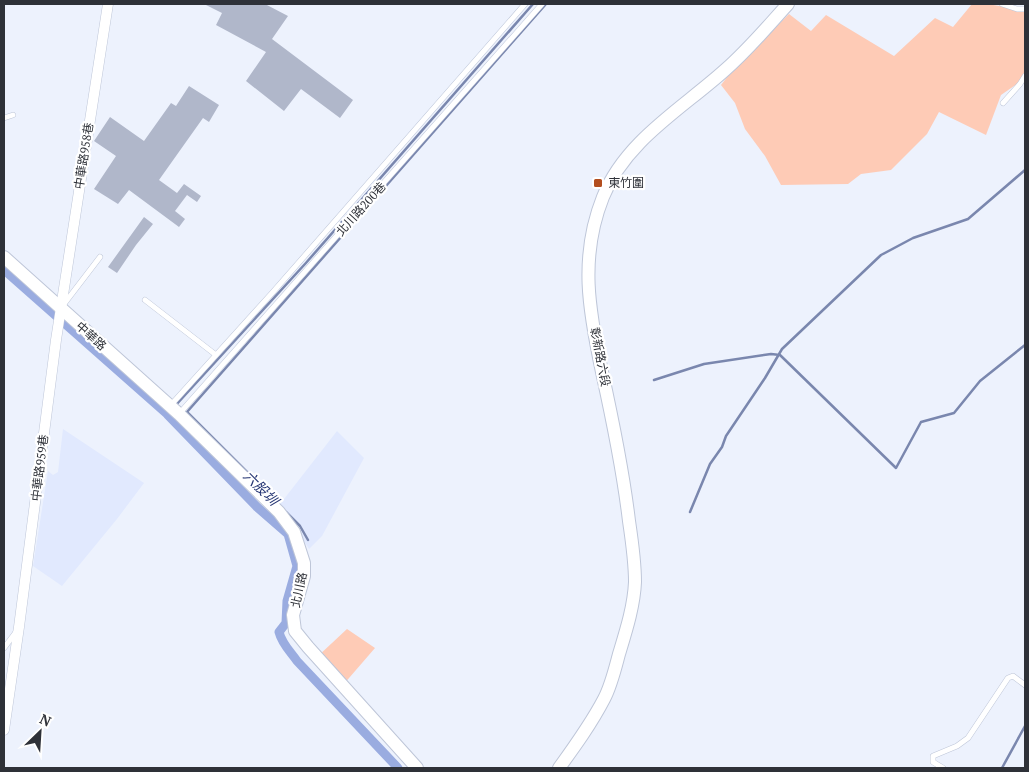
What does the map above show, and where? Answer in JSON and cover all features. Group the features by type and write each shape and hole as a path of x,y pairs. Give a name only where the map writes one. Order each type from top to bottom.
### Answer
{"street":[{"name":"中華路958巷","path":"61,308 108,4"},
{"name":"彰新路六段","path":"559,768 584,733 605,697 628,624 635,583 633,547 623,468 589,298 588,271 590,245 596,218 604,195 622,164 642,141 727,68 788,4"},
{"name":"中華路","path":"4,258 174,410"},
{"name":"中華路959巷","path":"4,730 61,308"},
{"name":"北川路","path":"174,410 279,512 294,532 304,562 304,576 293,615 295,630 308,647 417,768"}],"lane":[{"path":"174,410 216,355 525,4"},
{"name":"北川路200巷","path":"174,410 542,4"},
{"path":"1002,4 1017,9 1025,9"},
{"path":"1002,103 1025,76"},
{"path":"4,118 13,115"},
{"path":"61,308 100,257"},
{"path":"145,300 216,355"},
{"path":"4,648 19,627"},
{"path":"943,768 933,762 933,756 957,746 968,738 1008,678 1013,676 1025,685"}],"shaded area":[{"path":"972,4 987,4 1025,10 1025,73 1020,82 1001,95 986,135 939,112 927,134 891,170 861,174 848,184 781,185 765,156 745,129 735,103 721,85 735,67 789,14 811,31 826,15 894,56 935,18 953,27"},
{"path":"63,429 144,483 62,586 33,566 48,471 53,475 58,472"},
{"path":"337,431 364,458 322,536 309,549 293,524 277,508"},
{"path":"347,629 375,648 343,685 317,657"}],"building":[{"path":"204,4 265,4 288,16 272,39 353,100 340,118 301,89 284,111 246,81 266,52 216,25 222,13"},
{"path":"189,86 219,105 209,122 203,118 159,180 177,193 184,184 201,196 197,202 187,195 175,211 185,219 179,227 129,190 118,204 94,189 116,156 94,141 110,117 144,141 171,103 176,106"},
{"path":"144,217 153,224 117,273 108,267"}],"waterway":[{"path":"175,406 305,264 533,4"},
{"path":"249,474 187,412 546,4"},
{"path":"690,512 710,464 782,349 881,255 913,238 968,219 1025,170"},
{"name":"六股圳","path":"4,270 167,414 257,507 288,534 297,566 287,601 286,623 279,632 282,640 297,661 398,768"},
{"path":"654,380 704,364 771,354 780,355 896,468 921,422 954,413 980,381 1025,345"},
{"path":"286,512 300,526 308,540"},
{"path":"1002,768 1025,726"}],"place":[{"name":"東竹圍","path":"598,183"}]}
